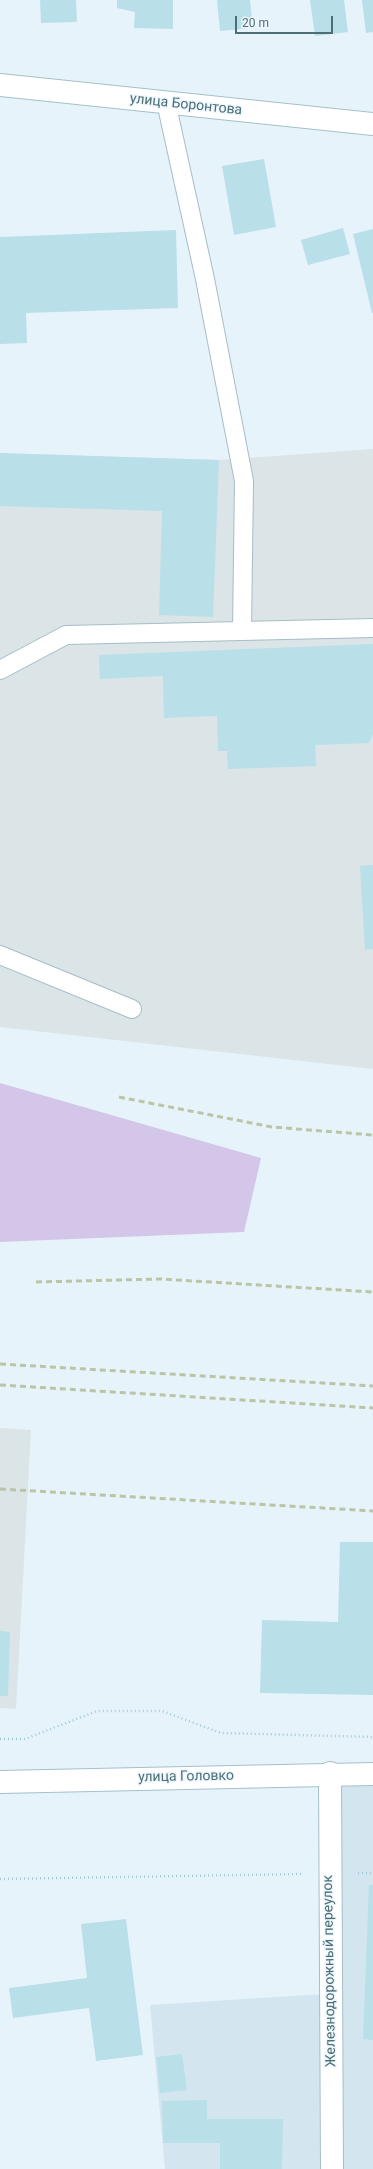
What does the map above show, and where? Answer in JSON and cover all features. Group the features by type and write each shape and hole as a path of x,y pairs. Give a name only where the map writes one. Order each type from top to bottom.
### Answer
{"street":[{"name":"улица Боронтова","path":"0,85 373,124"},
{"name":"Железнодорожный переулок","path":"330,1774 329,1873 332,2169"},
{"name":"улица Головко","path":"0,1782 373,1774"}],"lane":[{"path":"166,102 205,280 244,481 242,631"},
{"path":"0,670 66,636 373,628"},
{"path":"0,955 132,1009"}],"path":[{"path":"0,1739 25,1739 96,1711 162,1711 221,1733 373,1737"},
{"path":"0,1879 373,1873"}],"shaded area":[{"path":"373,449 373,1069 0,1027 0,453 219,460"},
{"path":"0,1083 261,1158 244,1232 0,1242"},
{"path":"0,1428 31,1430 16,1709 0,1708"},
{"path":"330,1773 373,1774 373,2169 165,2169 150,2005 324,1994"}],"building":[{"path":"40,0 76,0 77,22 41,23"},
{"path":"117,0 173,0 173,29 134,28 135,12 117,8"},
{"path":"217,0 250,0 253,28 220,31"},
{"path":"310,0 344,0 348,32 315,36"},
{"path":"362,0 373,0 373,32 366,33"},
{"path":"264,159 276,227 234,235 222,166"},
{"path":"343,228 350,254 308,265 301,240"},
{"path":"373,229 373,313 372,313 353,234"},
{"path":"176,230 178,308 26,313 27,343 0,344 0,237"},
{"path":"0,453 219,460 213,617 159,615 162,511 0,506"},
{"path":"373,644 373,734 369,743 315,745 316,766 228,769 227,751 218,751 217,716 164,718 163,676 100,679 99,655"},
{"path":"373,865 373,949 365,950 360,866"},
{"path":"340,1542 373,1542 373,1695 260,1693 262,1620 338,1622"},
{"path":"0,1631 10,1632 8,1696 0,1696"},
{"path":"369,1885 373,1885 373,2040 363,2039"},
{"path":"126,1919 143,2055 96,2061 89,2008 13,2018 9,1988 87,1978 81,1924"},
{"path":"182,2054 187,2090 160,2093 156,2057"},
{"path":"207,2100 207,2119 283,2119 282,2169 220,2169 220,2143 163,2143 162,2101"}],"railway":[{"path":"119,1097 272,1127 373,1135"},
{"path":"36,1282 161,1279 373,1292"},
{"path":"0,1364 373,1386"},
{"path":"0,1385 373,1408"},
{"path":"0,1489 373,1511"}]}
